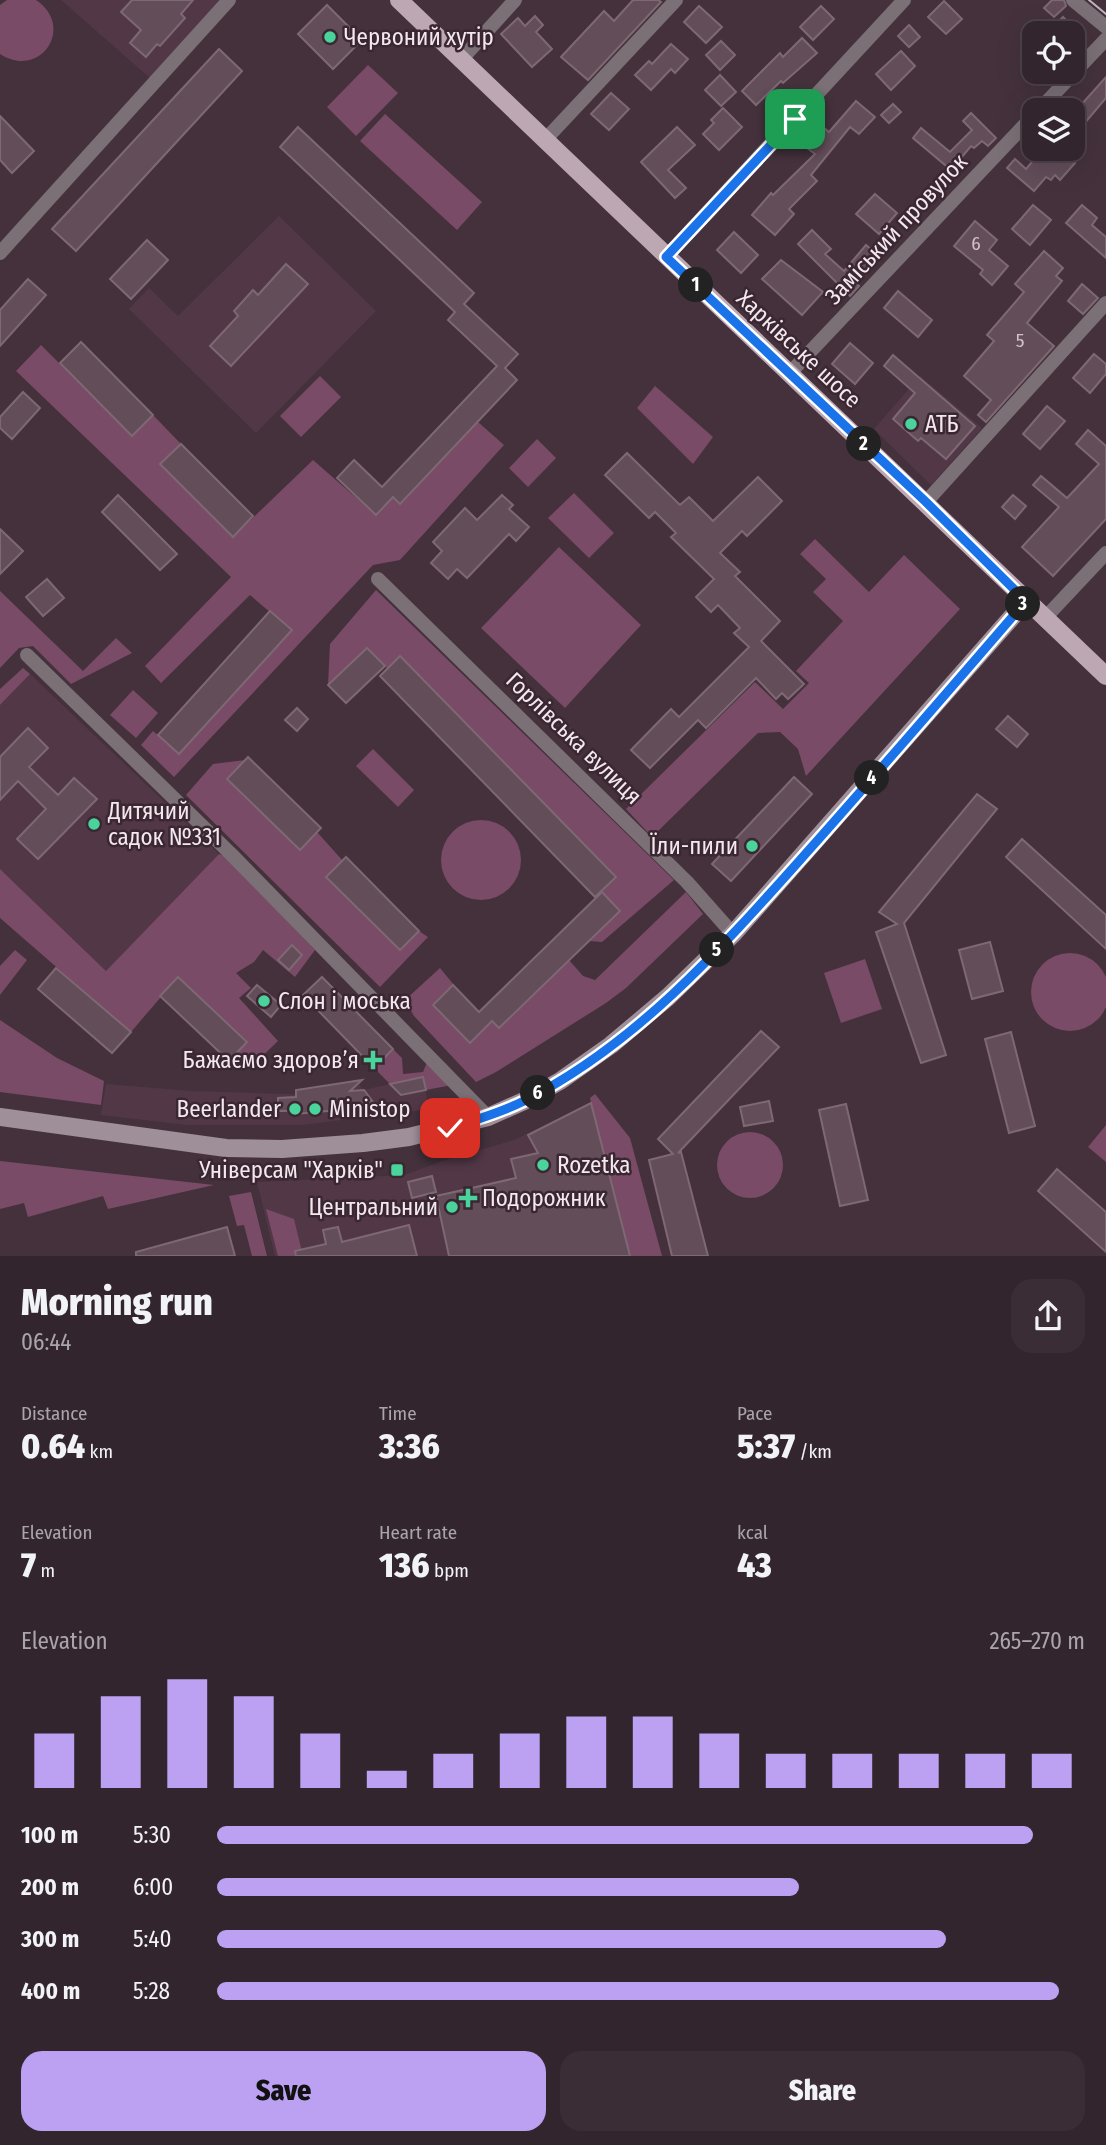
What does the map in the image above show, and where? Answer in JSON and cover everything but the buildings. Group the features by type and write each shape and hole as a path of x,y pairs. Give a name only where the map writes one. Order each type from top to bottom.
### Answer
{"main road":[{"name":"Харківське шосе","path":"399,0 1106,676"}],"street":[{"path":"0,253 229,0"},
{"path":"460,61 515,0"},
{"path":"544,141 676,0"},
{"path":"666,257 904,0"},
{"path":"1073,0 1106,27"},
{"path":"1050,98 1106,39"},
{"name":"Заміський провулок","path":"790,373 1022,128"},
{"path":"926,502 1106,303"},
{"path":"1045,618 1106,553"},
{"name":"Горлівська вулиця","path":"378,579 687,881 733,934"},
{"path":"0,1117 226,1148 282,1149 409,1137 488,1116 524,1101 560,1081 611,1045 668,997 733,934 1026,601"},
{"path":"27,655 232,855 488,1116"}],"shaded area":[{"path":"7,0 36,0 48,11 53,23 53,36 40,55 28,60 15,60 0,54 0,5"},
{"path":"61,0 220,0 150,78"},
{"path":"368,65 398,93 356,136 327,107"},
{"path":"385,114 482,202 457,230 360,141"},
{"path":"279,216 376,311 256,433 129,309 149,288 178,316"},
{"path":"41,345 132,436 153,415 181,444 161,465 233,537 313,460 376,515 393,497 401,504 478,422 504,445 400,560 373,565 174,777 141,745 153,731 179,753 291,630 250,595 161,683 145,666 231,577 16,371"},
{"path":"320,376 341,397 301,437 280,416"},
{"path":"920,376 982,428 931,485 874,429"},
{"path":"655,386 713,437 693,464 637,408"},
{"path":"537,439 556,458 528,487 509,468"},
{"path":"574,493 614,533 589,558 548,518"},
{"path":"815,539 869,592 904,555 960,609 806,776 798,749 780,732 758,733 652,837 626,809 755,682 783,709 809,683 796,671 843,621 813,592 826,579 800,554"},
{"path":"559,547 641,625 565,708 481,628"},
{"path":"376,590 674,880 602,942 589,941 620,911 601,891 615,877 401,657 388,669 367,648 328,685 330,644"},
{"path":"0,591 83,671 116,638 132,653 71,684 33,646 19,648 0,668"},
{"path":"23,668 30,674 0,705 0,689"},
{"name":"Дитячий садок №331","path":"30,674 219,854 106,971 0,869 0,705"},
{"path":"133,690 158,713 136,738 110,715"},
{"path":"373,749 414,790 398,807 356,766"},
{"path":"245,760 300,849 317,832 343,861 327,877 399,949 419,931 428,937 380,987 186,795 213,764"},
{"path":"481,820 496,823 509,832 518,845 521,860 518,875 509,888 496,897 481,900 466,897 453,888 444,875 441,860 444,845 453,832 466,823"},
{"path":"219,854 225,856 315,950 295,977 263,950 254,962 236,973 251,988 239,998 278,1041 250,1068 229,1061 247,1041 178,977 131,1032 0,918 0,869 106,971"},
{"path":"686,892 703,914 626,988 496,1072 476,1082 414,1016 405,1000 440,968 454,985 433,1005 492,1021 569,960 583,976 595,980"},
{"path":"15,950 27,960 0,995 0,966"},
{"path":"1070,953 1085,956 1098,964 1106,977 1106,1007 1092,1025 1078,1030 1062,1030 1048,1025 1037,1014 1032,1000 1032,984 1037,970 1048,959"},
{"path":"865,959 882,1009 841,1023 824,973"},
{"path":"0,1020 57,1058 104,1081 101,1105 0,1092"},
{"path":"393,1049 402,1058 403,1074 423,1072 427,1062 452,1085 426,1090 423,1077 390,1084 374,1068"},
{"path":"423,1077 429,1109 302,1125 187,1125 101,1115 106,1084 191,1091 316,1095 355,1079 363,1090"},
{"path":"595,1094 630,1138 662,1256 630,1256 590,1098"},
{"path":"591,1103 630,1256 275,1256 257,1182 405,1175 514,1140"},
{"path":"1106,1125 1106,1162 1088,1147"},
{"path":"744,1132 756,1132 768,1137 778,1147 783,1165 781,1178 768,1193 756,1198 744,1198 732,1193 722,1183 717,1171 717,1159 722,1147 732,1137"},
{"path":"0,1161 214,1185 108,1209 103,1196 28,1217 24,1203 0,1209"},
{"path":"251,1192 267,1256 252,1256 244,1225 237,1226 229,1196"},
{"path":"266,1209 294,1219 303,1256 278,1256"}],"tram line":[{"path":"1089,0 1106,14"}],"place":[{"name":"Червоний хутір","path":"330,37"},
{"name":"АТБ","path":"911,424"},
{"name":"Дитячий садок №331","path":"94,824"},
{"name":"Їли-пили","path":"752,846"},
{"name":"Слон і моська","path":"264,1001"},
{"name":"Бажаємо здоровʼя","path":"373,1060"},
{"name":"Beerlander","path":"295,1109"},
{"name":"Ministop","path":"315,1109"},
{"name":"Rozetka","path":"543,1165"},
{"name":"Універсам \"Харків\"","path":"397,1170"},
{"name":"Подорожник","path":"468,1198"},
{"name":"Центральний","path":"452,1207"}],"route":[{"path":"450,1128 524,1101 560,1081 611,1045 668,997 733,934 1026,601 926,502 666,257 795,119"}]}
